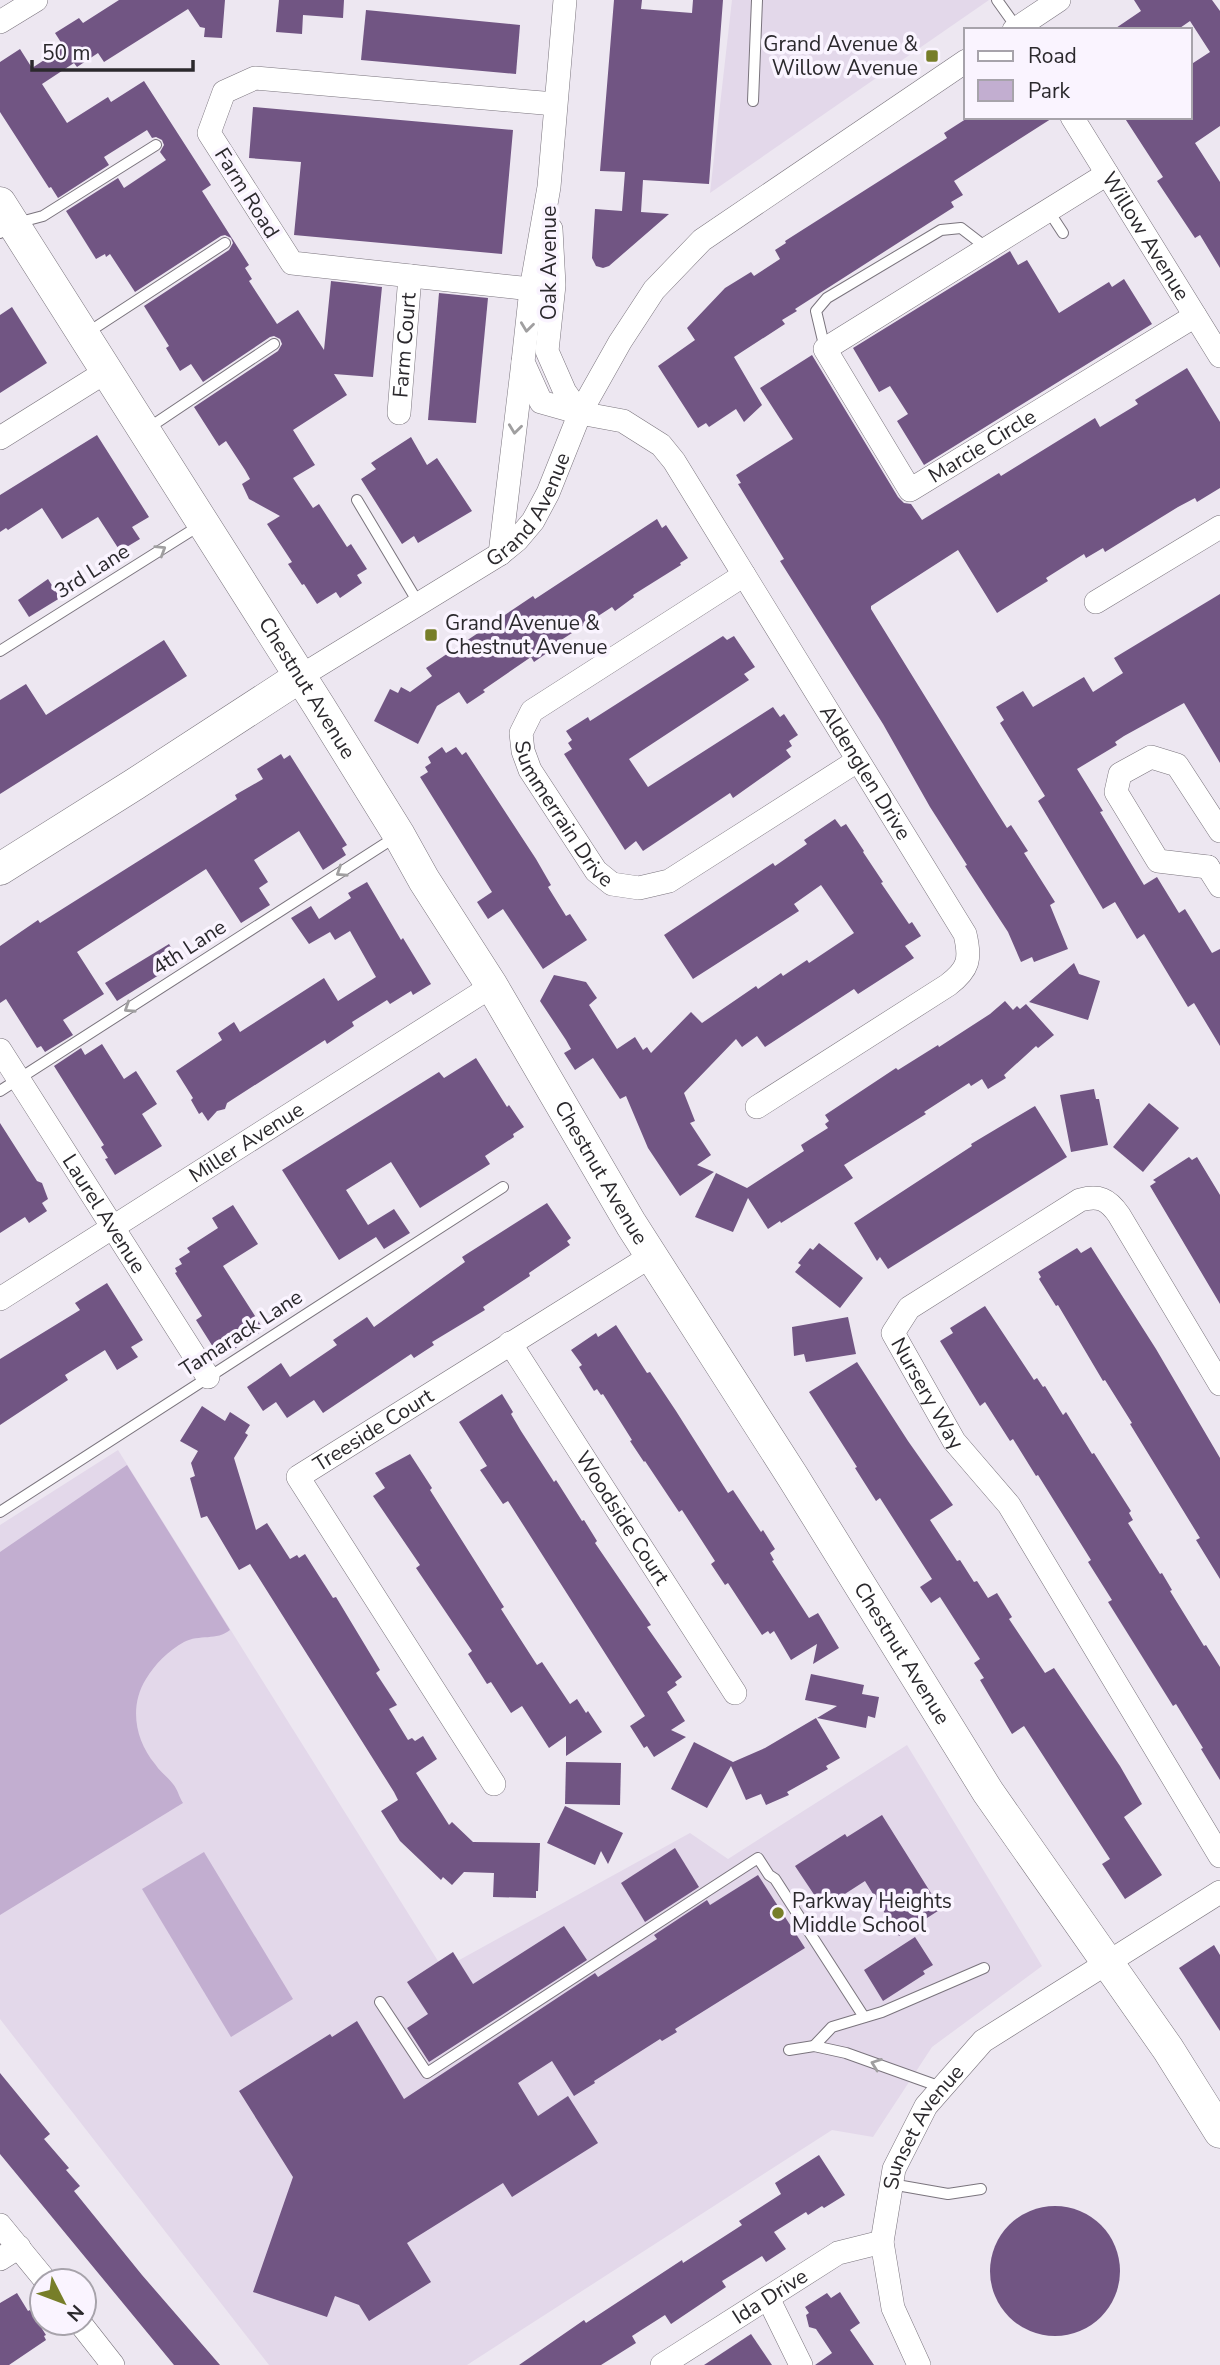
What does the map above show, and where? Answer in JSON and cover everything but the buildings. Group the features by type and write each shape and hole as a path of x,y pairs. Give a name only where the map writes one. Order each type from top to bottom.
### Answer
{"main road":[{"name":"Chestnut Avenue","path":"4,220 84,335 300,676 492,986 651,1256 793,1477 988,1792 1168,2049 1220,2132"},
{"name":"Grand Avenue","path":"0,869 135,785 300,676"}],"street":[{"path":"0,22 36,0"},
{"name":"Oak Avenue","path":"500,554 531,289 548,187 565,0"},
{"path":"1018,28 1059,0"},
{"name":"Grand Avenue","path":"300,676 500,554 517,540 533,521 548,493 580,413 620,342 654,290 702,240 964,62"},
{"name":"Farm Road","path":"531,289 292,263 209,133 224,92 255,78 555,104"},
{"name":"Willow Avenue","path":"1073,119 1220,356"},
{"path":"825,349 1107,173"},
{"name":"Oak Avenue","path":"548,187 554,285 547,351 565,392 580,413"},
{"name":"Farm Court","path":"399,413 410,276"},
{"name":"Marcie Circle","path":"825,349 910,490 1195,316"},
{"path":"523,362 541,402 580,413"},
{"path":"0,438 107,371"},
{"name":"Aldenglen Drive","path":"580,413 623,421 661,445 674,461 965,934 970,952 960,976 948,985 757,1107"},
{"path":"1096,602 1220,527"},
{"name":"Summerrain Drive","path":"744,575 532,711 521,733 523,751 530,770 596,872 612,884 639,888 669,881 857,761"},
{"path":"1220,831 1177,765 1151,757 1120,774 1116,792 1158,861 1214,876 1220,836"},
{"name":"Miller Avenue","path":"0,1299 492,986"},
{"name":"Laurel Avenue","path":"0,1050 9,1085 112,1228 208,1377"},
{"name":"Nursery Way","path":"1220,1384 1119,1215 1112,1204 1101,1197 1080,1200 909,1308 893,1333 954,1441 1009,1506 1220,1856"},
{"name":"Treeside Court","path":"494,1784 298,1477 651,1256"},
{"name":"Woodside Court","path":"510,1343 735,1693"},
{"path":"1106,1963 1220,1892"},
{"name":"Sunset Avenue","path":"919,2365 893,2308 882,2242 894,2169 926,2106 983,2041 1106,1963"},
{"path":"0,2225 9,2253 28,2267"},
{"name":"Ida Drive","path":"663,2365 838,2253 882,2242"},
{"path":"768,2298 801,2365"},
{"path":"90,2337 113,2365"}],"lane":[{"path":"752,102 757,0"},
{"path":"997,0 1016,28"},
{"path":"4,220 43,216 156,145"},
{"path":"1048,210 1063,233"},
{"name":"Marcie Circle","path":"825,349 816,311 827,298 941,230 961,228 987,248"},
{"path":"84,335 225,243"},
{"path":"145,430 274,344"},
{"path":"357,500 419,604"},
{"name":"3rd Lane","path":"0,651 204,523"},
{"name":"4th Lane","path":"9,1085 399,835"},
{"name":"Tamarack Lane","path":"0,1511 503,1187"},
{"path":"380,2002 427,2073 758,1858 864,2017"},
{"path":"814,2046 832,2027 894,2007 984,1968"},
{"path":"789,2050 814,2046 846,2053 941,2087"},
{"path":"891,2184 948,2194 981,2189"}],"shaded area":[{"path":"732,0 989,0 710,193"},
{"name":"Parkway Heights Middle School","path":"118,1450 443,1969 690,1833 728,1859 907,1745 1042,1966 932,2047 873,2137 832,2130 467,2365 269,2365 0,2019 0,1525"}],"green space":[{"path":"127,1465 230,1630 184,1642 173,1649 150,1673 137,1700 137,1723 143,1744 157,1767 175,1786 183,1803 0,1915 0,1552"},
{"path":"204,1852 293,1999 231,2037 142,1889"}],"place":[{"name":"Grand Avenue & Willow Avenue","path":"932,56"},
{"name":"Grand Avenue & Chestnut Avenue","path":"431,635"},
{"name":"Parkway Heights Middle School","path":"778,1913"}]}
